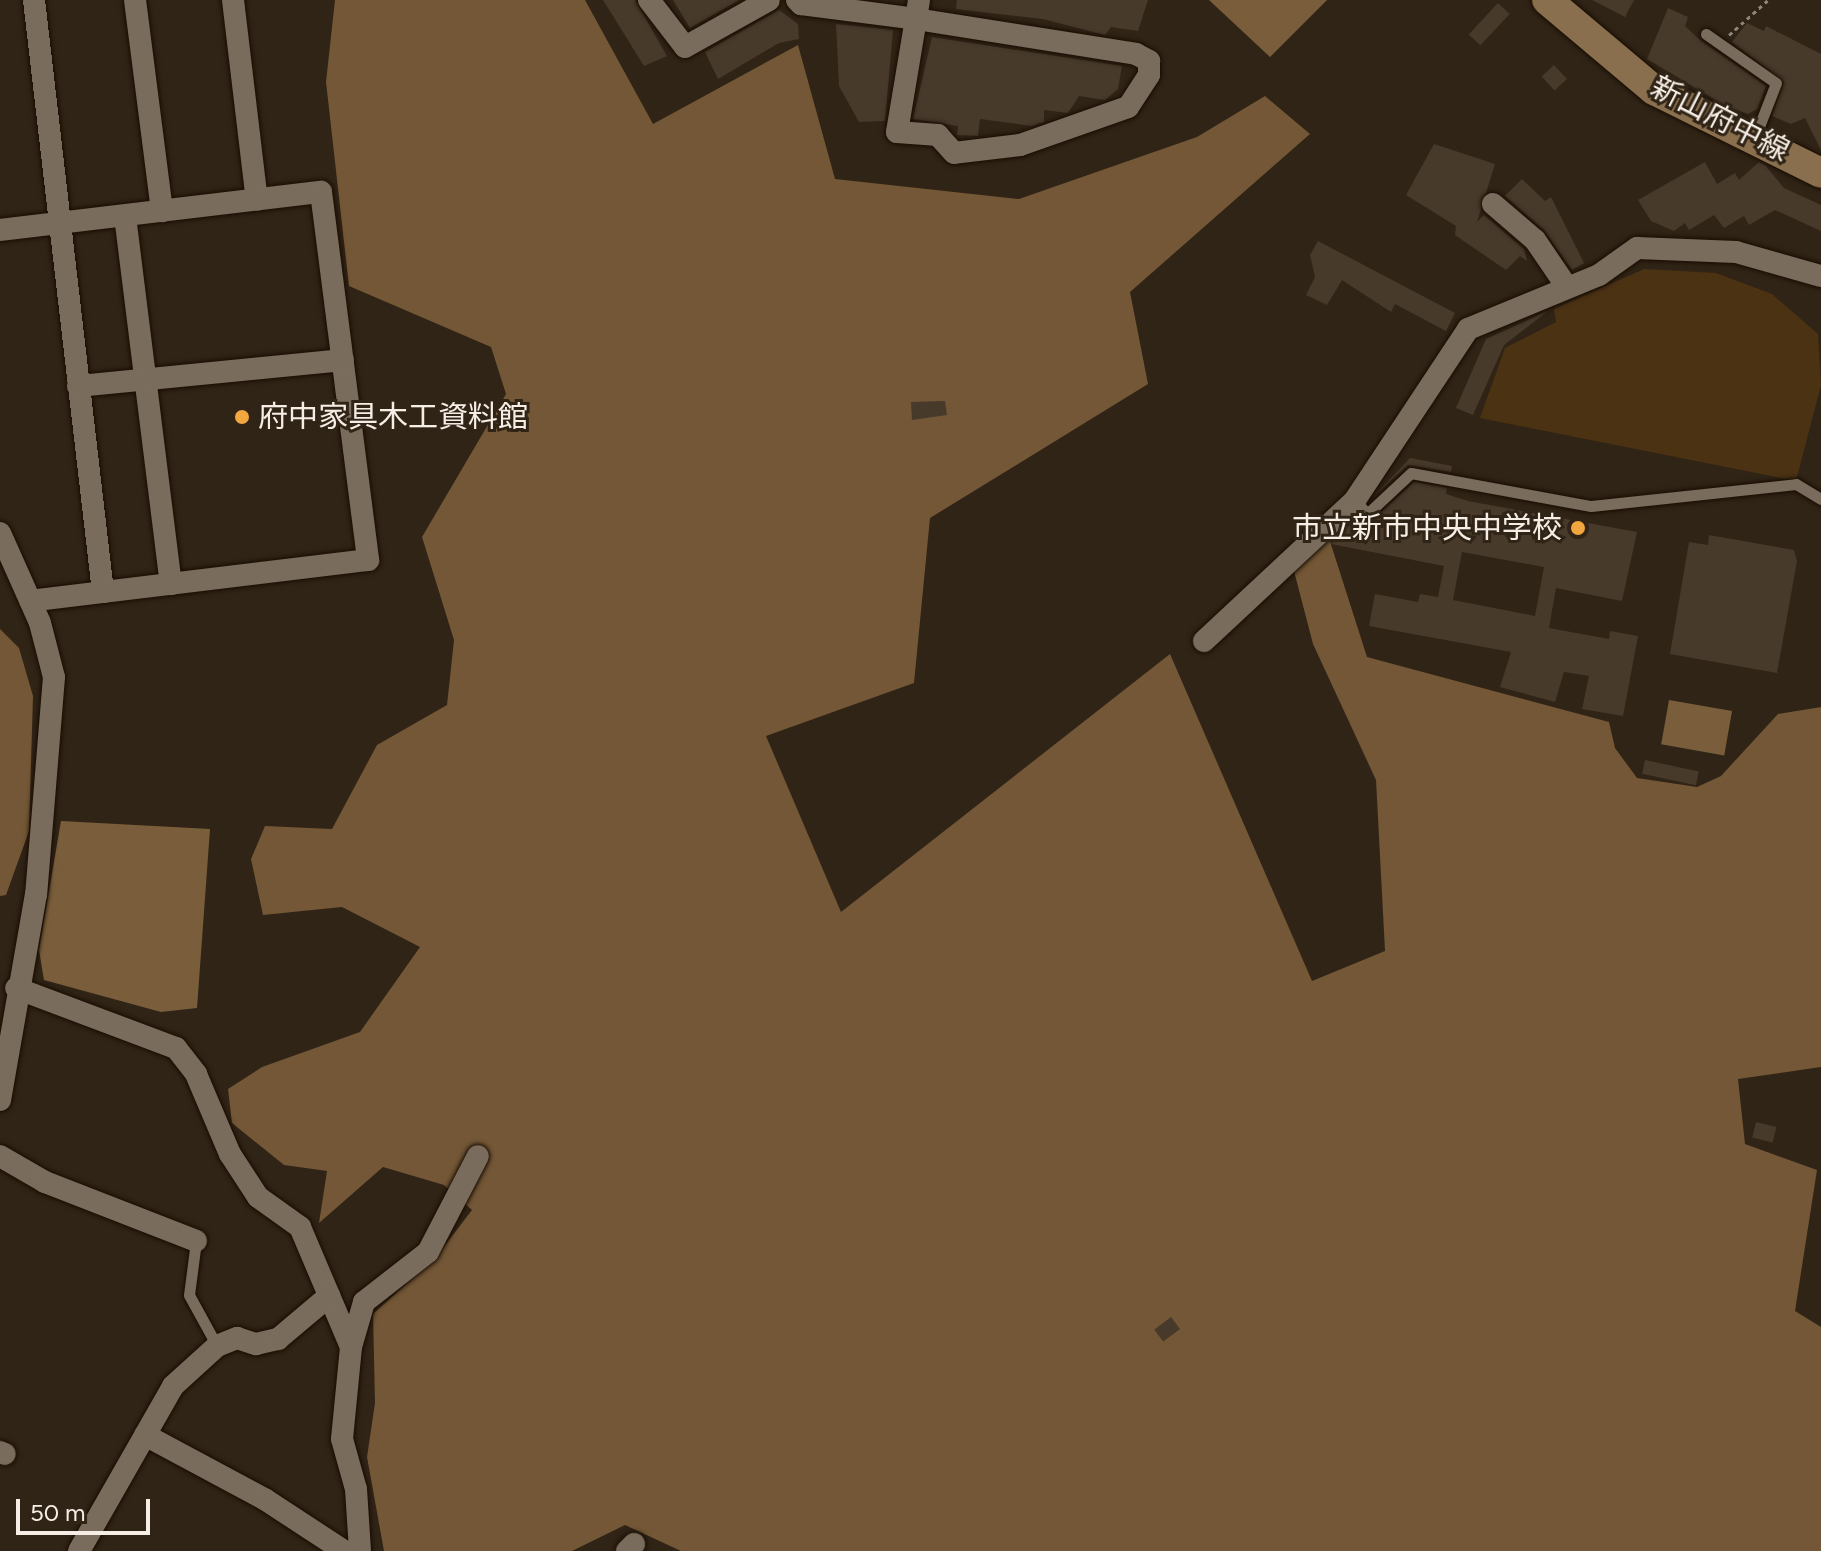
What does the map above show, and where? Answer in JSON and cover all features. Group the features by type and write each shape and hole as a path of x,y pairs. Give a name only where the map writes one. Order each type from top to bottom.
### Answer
{"main road":[{"name":"新山府中線","path":"1547,0 1654,90 1755,137 1821,173"}],"street":[{"path":"34,0 103,592"},
{"path":"135,0 162,211"},
{"path":"233,0 257,200"},
{"path":"649,0 685,47 769,0"},
{"path":"797,0 917,9 1136,54 1149,61 1149,75 1128,107 1020,145 954,153 938,135 897,132 917,9"},
{"path":"0,230 321,192 368,560 30,601"},
{"path":"1493,204 1535,240 1567,287"},
{"path":"125,216 171,584"},
{"path":"1204,641 1355,500 1468,329 1567,287 1637,248 1736,252 1821,276"},
{"path":"78,386 343,360"},
{"path":"0,533 30,601 54,677 52,762 36,894 6,1020 0,1100"},
{"path":"16,988 176,1048 196,1074 230,1154 258,1197 300,1227 351,1347"},
{"path":"0,1156 45,1182 196,1241"},
{"path":"360,1551 356,1489 342,1439 351,1347 364,1302 428,1252 478,1156"},
{"path":"79,1551 173,1386 217,1346 237,1338 256,1344 278,1339 329,1296"},
{"path":"145,1435 266,1500 344,1551"}],"lane":[{"path":"1706,34 1723,40 1776,83 1755,137"},
{"path":"1355,500 1367,514 1411,473 1591,506 1796,484 1821,499"},
{"path":"196,1241 189,1295 217,1346"}],"path":[{"path":"1723,40 1768,0"}],"shaded area":[{"path":"335,0 585,0 653,124 798,45 835,179 1019,199 1197,137 1265,96 1310,134 1130,292 1148,384 930,518 914,683 766,736 841,912 1170,654 1312,981 1385,951 1376,780 1313,644 1294,571 1328,535 1367,657 1609,722 1615,748 1637,778 1697,787 1721,776 1778,714 1821,707 1821,1067 1738,1079 1745,1144 1817,1170 1795,1311 1821,1327 1821,1551 681,1551 625,1525 572,1551 384,1551 367,1457 375,1403 373,1314 436,1257 472,1210 444,1185 383,1167 319,1223 327,1171 284,1165 232,1123 228,1089 262,1067 360,1032 420,947 342,907 263,915 251,859 265,826 332,829 377,745 447,705 454,640 422,537 506,394 491,347 349,286 326,82"},
{"path":"1209,0 1327,0 1270,57"},
{"path":"1644,269 1716,273 1772,294 1818,334 1821,385 1796,481 1480,418 1505,348 1556,322 1554,309"},
{"path":"0,629 19,648 33,696 29,831 6,895 0,896"},
{"path":"1669,700 1732,711 1724,755 1661,744"},
{"path":"61,821 210,829 197,1008 161,1012 44,980 39,950"}],"building":[{"path":"603,0 635,0 667,56 644,66"},
{"path":"673,0 739,0 690,28"},
{"path":"957,0 1148,0 1138,31 1111,27 1105,35 1043,19 956,9"},
{"path":"1592,0 1634,0 1625,17"},
{"path":"1498,3 1510,14 1480,45 1469,34"},
{"path":"1668,8 1688,17 1685,26 1701,41 1766,86 1757,109 1748,114 1726,106 1647,59"},
{"path":"779,10 798,24 799,39 779,43 718,79 705,52"},
{"path":"1747,23 1764,31 1766,26 1821,54 1821,150 1805,118 1791,124 1772,116 1784,82 1732,42"},
{"path":"836,24 893,30 885,121 859,122 839,86"},
{"path":"932,37 1122,66 1118,89 1105,100 1079,96 1068,113 1044,110 1044,122 1032,126 980,119 978,136 957,135 958,126 913,119"},
{"path":"1554,65 1567,79 1555,90 1542,77"},
{"path":"1434,144 1495,164 1477,222 1484,215 1524,249 1527,261 1520,256 1506,270 1455,235 1456,226 1406,195"},
{"path":"1705,162 1717,184 1735,173 1739,180 1759,162 1765,165 1784,188 1821,205 1821,231 1775,210 1749,225 1744,216 1724,228 1714,215 1689,230 1685,223 1674,231 1651,221 1638,200"},
{"path":"1522,179 1545,201 1551,197 1584,263 1572,270 1544,230 1505,196"},
{"path":"1318,241 1455,313 1446,331 1395,304 1391,312 1342,280 1327,305 1306,295 1315,277 1310,255"},
{"path":"1548,311 1504,345 1473,415 1456,408 1486,339"},
{"path":"945,401 947,415 912,420 911,402"},
{"path":"1410,458 1452,466 1451,472 1408,465 1375,495"},
{"path":"1414,482 1447,488 1446,494 1468,501 1637,532 1622,601 1556,588 1549,628 1609,639 1610,631 1638,636 1623,716 1582,709 1589,676 1564,672 1555,702 1500,687 1511,652 1369,626 1375,594 1418,602 1420,594 1438,597 1444,566 1331,544 1358,516 1373,520","holes":["1462,552 1544,567 1535,616 1453,600"]},
{"path":"1709,535 1794,550 1797,561 1777,673 1670,654 1689,542 1708,545"},
{"path":"1645,760 1699,771 1696,785 1642,774"},
{"path":"1756,1122 1776,1127 1773,1143 1752,1138"},
{"path":"1171,1317 1180,1329 1163,1342 1154,1330"}],"place":[{"name":"府中家具木工資料館","path":"242,417"},
{"name":"市立新市中央中学校","path":"1578,528"}]}
